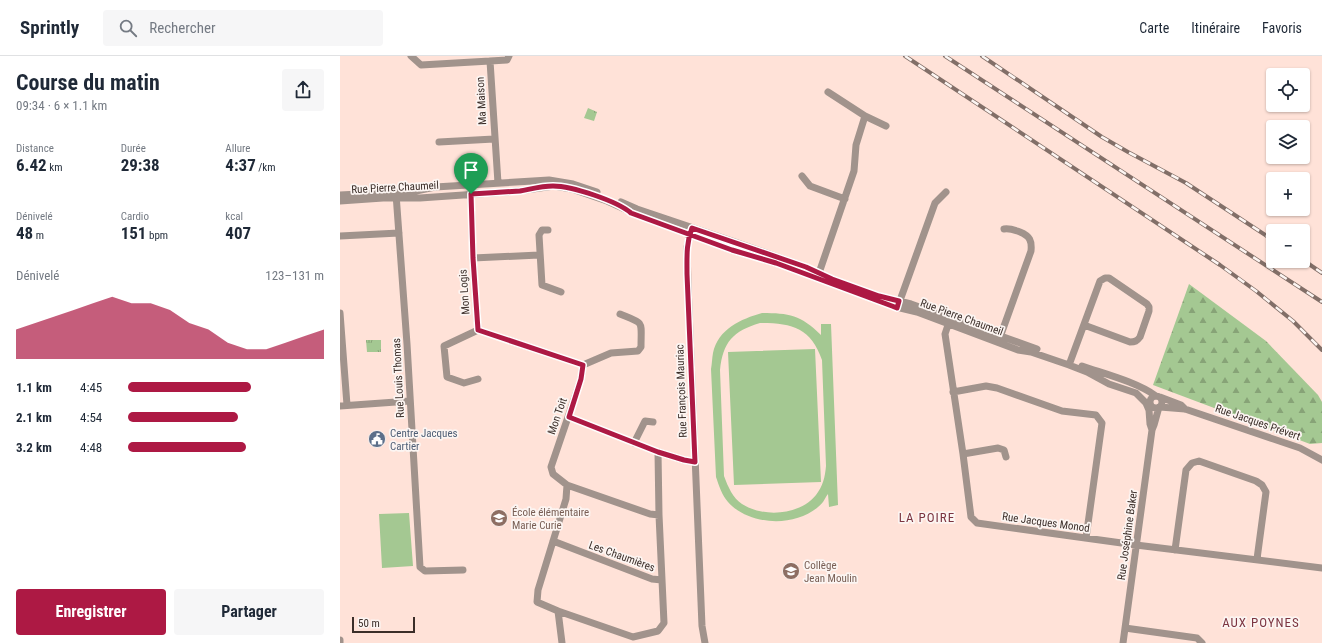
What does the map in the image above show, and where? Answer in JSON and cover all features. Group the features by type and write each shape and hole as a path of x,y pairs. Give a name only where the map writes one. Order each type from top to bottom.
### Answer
{"street":[{"name":"Ma Maison","path":"411,56 421,65 507,60 509,56"},
{"name":"Ma Maison","path":"490,61 498,183"},
{"path":"828,92 865,116 886,126"},
{"path":"818,273 854,171 856,145 865,116"},
{"name":"Ma Maison","path":"439,142 494,139"},
{"path":"802,176 810,186 845,199"},
{"name":"Rue Pierre Chaumeil","path":"340,201 396,195 435,187 549,180 573,184 608,196 755,257 776,263 830,284 898,304"},
{"path":"489,192 498,183"},
{"path":"460,186 471,194"},
{"name":"Rue Pierre Chaumeil","path":"340,195 396,195 420,198 519,191 554,186 572,189 606,200 631,213 756,249 806,267 832,279 917,312 949,320 999,339 1018,350 1031,352 1070,363 1130,383 1158,396"},
{"path":"898,304 935,203 946,192"},
{"name":"Mon Logis","path":"471,194 473,258 478,330"},
{"name":"Rue Louis Thomas","path":"396,195 420,567 425,571 463,570"},
{"path":"999,339 1032,246 1031,240 1027,235 1010,228 1004,229"},
{"path":"548,230 542,230 539,235 542,285 561,292"},
{"name":"Rue François Mauriac","path":"691,231 687,247 688,279 702,626 705,643"},
{"path":"340,236 399,232"},
{"path":"473,258 539,255"},
{"path":"1070,363 1100,281 1105,278 1109,278 1147,304 1149,307 1140,337 1134,342 1130,342 1084,325"},
{"path":"340,313 344,405 410,401"},
{"path":"478,379 464,383 447,377 444,346 478,330 583,365 611,353 638,350 641,347 641,325 639,321 620,314"},
{"name":"Rue Jacques Monod","path":"949,320 945,334 971,517 977,524 1322,568"},
{"name":"Rue Pierre Chaumeil","path":"1070,363 1109,384 1136,393 1153,407"},
{"name":"Mon Toit","path":"567,485 553,474 551,467 581,379 583,365"},
{"path":"953,392 986,386 997,388 1062,411 1096,415 1102,423 1086,538"},
{"path":"1158,396 1162,402 1153,407 1150,404 1150,400 1152,397 1158,396"},
{"name":"Rue Jacques Prévert","path":"1158,396 1181,405 1185,409"},
{"name":"Rue Jacques Prévert","path":"1153,407 1185,409 1300,448 1322,460"},
{"name":"Rue Joséphine Baker","path":"1152,430 1150,424 1153,407"},
{"name":"Rue Joséphine Baker","path":"1123,643 1152,430 1154,425 1153,407"},
{"path":"569,417 658,452 695,462"},
{"path":"634,443 645,421 653,422"},
{"path":"963,454 998,448 1004,450 1006,458"},
{"name":"Les Chaumières","path":"567,485 566,499 538,590 537,602 633,640 658,631 664,623 659,515 658,452"},
{"path":"1175,550 1186,470 1192,463 1199,461 1256,481 1264,487 1266,492 1257,560"},
{"path":"567,485 650,514 659,515"},
{"name":"Les Chaumières","path":"552,541 652,579 662,580"},
{"path":"558,611 562,643"},
{"path":"1125,628 1197,638 1202,643"}],"green space":[{"path":"588,108 597,112 594,121 584,118"},
{"path":"1189,284 1266,341 1318,395 1322,402 1322,443 1310,444 1153,385"},
{"path":"762,313 794,316 807,323 821,335 821,324 831,324 838,505 829,507 828,494 823,502 814,510 789,520 762,520 737,510 724,496 716,477 711,369 713,353 720,337 725,331 746,318","holes":["760,323 791,326 806,334 817,349 822,360 826,466 822,485 816,495 809,502 801,507 791,510 771,513 751,508 739,502 731,492 724,476 720,370 721,360 727,345 736,334"]},
{"path":"366,340 381,340 381,352 367,352"},
{"path":"815,349 821,482 734,485 728,352"},
{"path":"409,513 413,566 382,568 379,514"}],"railway":[{"path":"905,56 1220,265 1256,291 1293,321 1322,350"},
{"path":"945,56 1322,302"},
{"path":"982,56 1102,137 1186,183 1266,235"},
{"path":"1310,265 1322,273"}],"place":[{"name":"Centre Jacques Cartier","path":"377,439"},
{"name":"École élémentaire Marie Curie","path":"499,518"},
{"name":"Collège Jean Moulin","path":"791,571"}],"district":[{"name":"LA POIRE","path":"927,517"},
{"name":"AUX POYNES","path":"1261,622"}],"route":[{"path":"471,194 473,258 478,330 583,365 581,379 569,417 658,452 684,460 695,462 687,274 687,247 689,234 692,228 806,267 832,279 879,296 899,301 897,308 776,263 732,250 689,234 677,230 631,213 606,200 565,187 544,186 519,191 471,194"}]}
